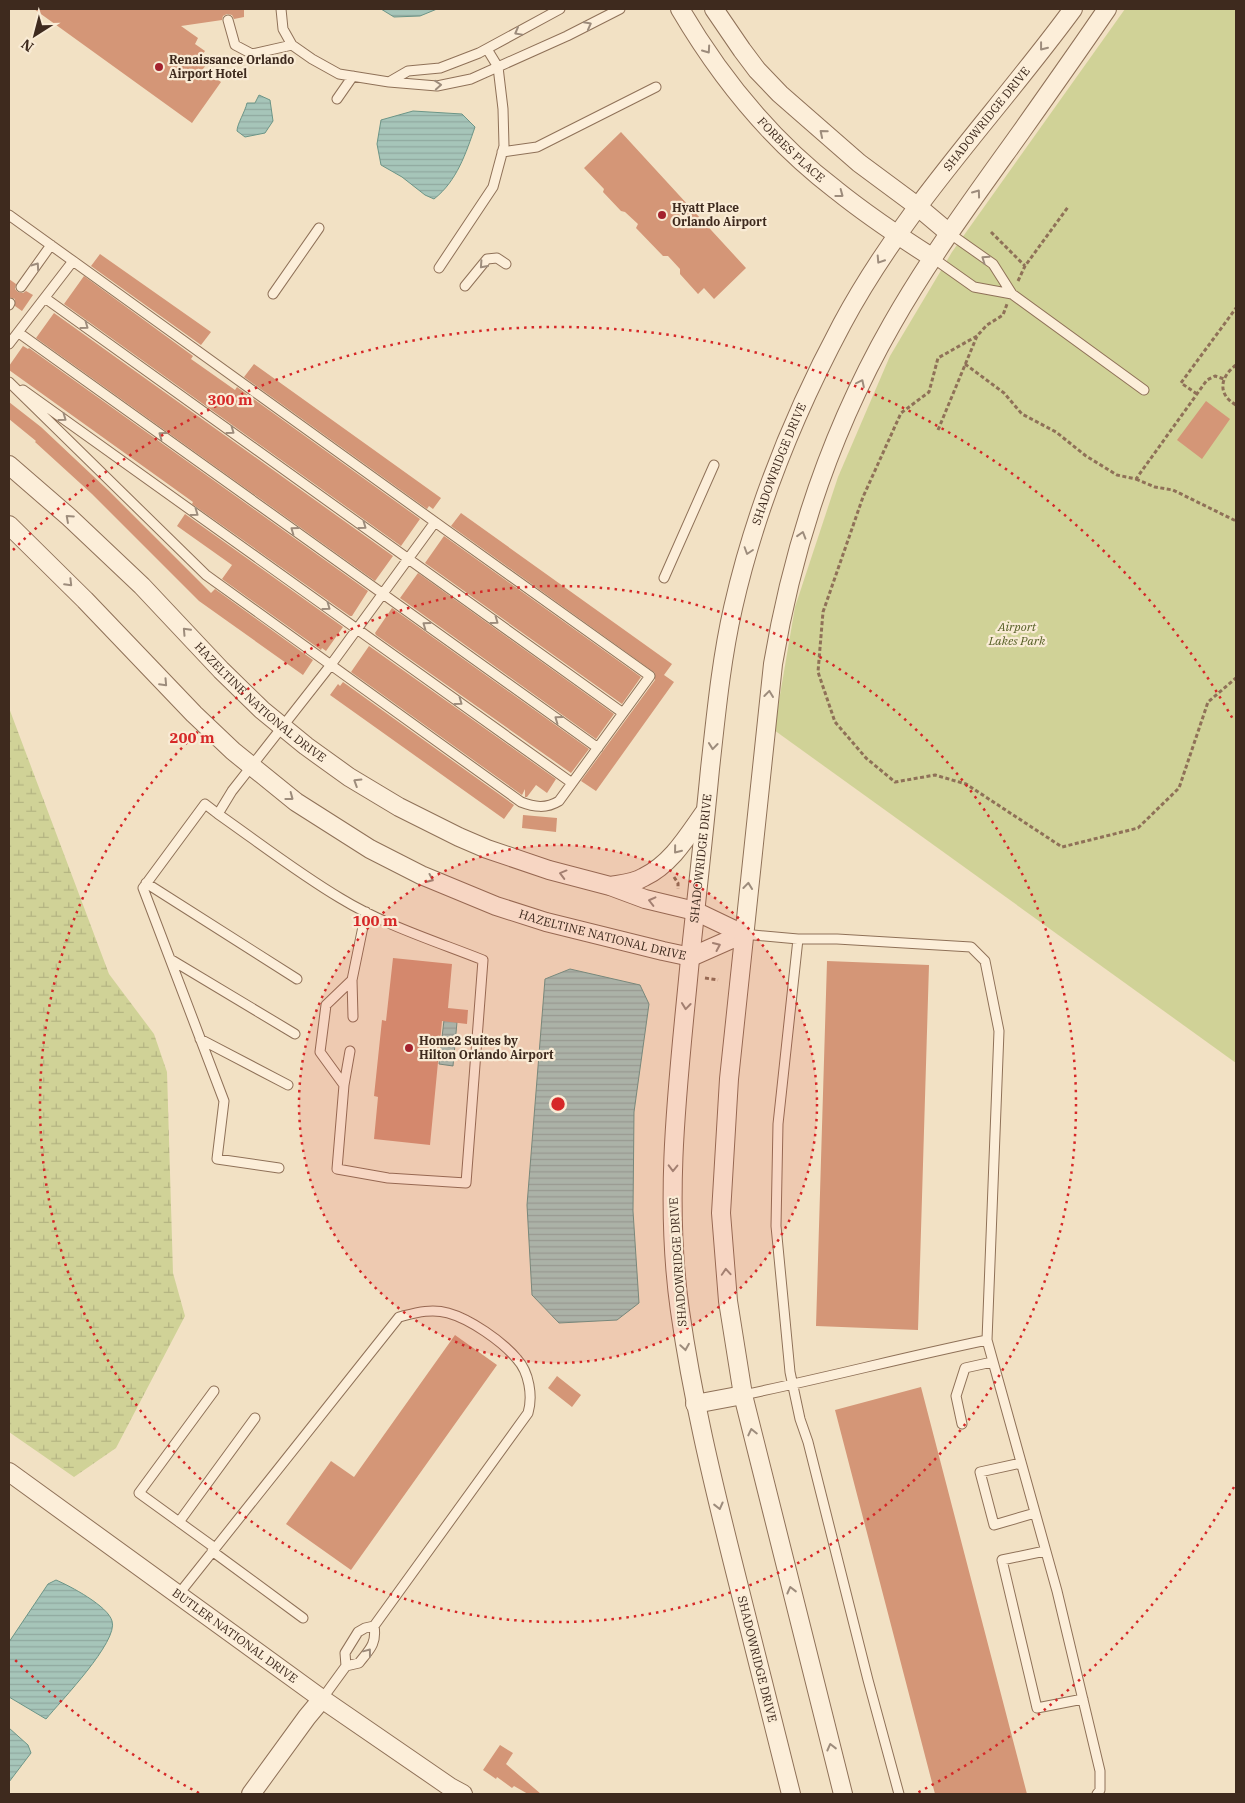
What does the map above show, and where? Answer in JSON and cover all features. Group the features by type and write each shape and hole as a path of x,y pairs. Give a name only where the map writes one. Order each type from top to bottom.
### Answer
{"street":[{"name":"FORBES PLACE","path":"680,9 716,64 773,134 835,190 933,258"},
{"path":"714,9 747,57 780,94 875,176 917,206 949,233"},
{"name":"SHADOWRIDGE DRIVE","path":"790,1793 695,1404 679,1306 672,1213 674,1117 723,659 733,607 746,556 778,467 815,377 859,292 896,234 917,206 978,132 1073,9"},
{"path":"843,1794 743,1395 728,1301 721,1213 727,1096 773,664 784,602 799,546 822,475 858,388 892,324 949,233 1108,9"},
{"name":"HAZELTINE NATIONAL DRIVE","path":"9,466 75,523 142,586 221,670 282,728 327,762 399,807 451,833 521,862 610,886 645,899 695,911 743,934"},
{"name":"HAZELTINE NATIONAL DRIVE","path":"9,525 85,600 194,714 251,767 296,802 345,834 396,863 445,886 523,916 691,958 743,934"},
{"path":"610,886 644,878 664,864 681,846 706,811"},
{"path":"695,1404 743,1395"},
{"name":"BUTLER NATIONAL DRIVE","path":"9,1472 452,1792"},
{"path":"251,1794 322,1699"}],"lane":[{"path":"282,9 283,29 292,45 339,74 389,82 437,86 470,79 567,36 620,9"},
{"path":"389,82 408,71 440,68 487,48 560,9"},
{"path":"228,20 235,45 252,54 292,45"},
{"path":"439,268 493,187 504,146 503,109 498,67 487,48"},
{"path":"337,99 353,76"},
{"path":"502,152 537,147 656,87"},
{"path":"9,380 206,575 521,802 532,806 552,805 559,801 650,676 51,245 11,220"},
{"path":"273,294 319,228"},
{"path":"949,233 993,264 1012,294 1144,390"},
{"path":"21,287 51,245"},
{"path":"465,286 487,259 497,258 506,264"},
{"path":"933,258 974,287 1012,294"},
{"path":"9,344 73,261"},
{"path":"45,298 623,713"},
{"path":"19,332 598,748"},
{"path":"9,380 572,783"},
{"path":"664,578 714,465"},
{"path":"218,814 232,791 330,666 435,522"},
{"path":"279,1168 217,1159 224,1101 143,888 205,804 340,898 366,912 483,960 466,1183 388,1178 337,1169 344,1085 350,1050"},
{"path":"146,883 297,979"},
{"path":"353,1018 352,980 366,912"},
{"path":"743,934 798,939 837,939 971,947 985,961 999,1031 987,1340 1045,1551 1083,1699 1100,1771 1100,1790 1097,1794"},
{"path":"798,939 778,1124 776,1226 787,1346 793,1385 898,1794"},
{"path":"170,960 295,1034"},
{"path":"344,1085 320,1052 326,1005 352,980"},
{"path":"200,1038 288,1085"},
{"path":"178,1595 399,1317 423,1310 447,1312 471,1323 488,1334 518,1359 522,1366 530,1387 528,1413 374,1626 358,1632 345,1653 346,1666 322,1699"},
{"path":"743,1395 987,1340"},
{"path":"962,1424 956,1396 965,1368 992,1362"},
{"path":"214,1390 139,1493 303,1618"},
{"path":"179,1522 255,1418"},
{"path":"1020,1463 980,1472 994,1525 1034,1513"},
{"path":"1045,1551 1002,1560 1037,1708 1083,1699"},
{"path":"346,1666 359,1663 374,1644 376,1637 374,1626"}],"path":[{"path":"1068,206 1025,266 1003,315 987,325 976,336 938,358 929,392 901,413 863,497 823,612 818,672 834,722 866,758 895,782 935,775 966,784 1062,847 1138,828 1179,788 1208,702 1236,678"},
{"path":"991,232 1025,266"},
{"path":"1197,394 1181,383 1236,308"},
{"path":"938,430 976,336"},
{"path":"965,364 1004,393 1022,414 1056,432 1086,456 1116,475 1173,490 1236,521"},
{"path":"1236,365 1224,379 1222,388 1226,398 1236,405"},
{"path":"1136,479 1208,380 1215,376 1224,379"},
{"path":"674,876 678,883 678,890"},
{"path":"702,978 718,980"}],"green space":[{"name":"Airport Lakes Park","path":"1125,9 1236,9 1236,1063 774,730 795,607 838,477 890,356 952,252"},
{"path":"9,708 109,974 154,1034 167,1072 173,1273 185,1316 116,1448 74,1477 9,1432"}],"shaded area":[{"path":"381,9 437,9 420,16 394,17"},
{"path":"259,95 270,100 273,121 265,133 245,137 237,131 238,125 247,103 255,103"},
{"path":"413,111 462,114 475,127 455,175 434,199 381,165 377,144 381,120"},
{"path":"570,969 640,985 649,1004 634,1112 633,1211 639,1303 617,1320 559,1323 532,1295 527,1205 545,979"},
{"path":"444,1020 457,1022 453,1066 439,1064"},
{"path":"56,1580 88,1597 104,1609 112,1621 112,1630 107,1642 87,1671 46,1719 9,1697 9,1642 48,1584"},
{"path":"9,1728 28,1745 31,1753 9,1782"}],"building":[{"name":"Renaissance Orlando Airport Hotel","path":"34,9 244,9 244,17 234,19 232,15 227,14 223,16 222,20 181,26 198,38 195,44 205,51 199,59 206,65 203,69 221,82 192,123"},
{"name":"Hyatt Place Orlando Airport","path":"621,132 746,268 714,299 704,288 698,294 680,274 680,269 668,256 663,256 636,228 638,224 625,212 621,211 584,168"},
{"path":"100,254 211,332 201,345 91,266"},
{"path":"84,276 193,356 191,359 235,390 237,387 420,519 401,546 64,304"},
{"path":"9,279 16,284 15,289 18,292 23,293 26,291 33,295 22,311 15,306 15,299 9,297"},
{"path":"54,313 393,556 375,581 36,338"},
{"path":"23,346 29,348 368,591 352,616 192,504 193,502 9,370 9,366"},
{"path":"254,364 441,498 433,509 429,506 427,509 244,377"},
{"path":"1206,401 1230,419 1202,459 1177,440"},
{"path":"9,402 41,427 108,490 211,593 215,589 313,660 303,675 199,601 92,494 36,441 9,419"},
{"path":"461,513 672,664 664,675 674,682 596,791 581,781 655,680 655,673 451,526"},
{"path":"185,514 343,627 326,651 322,648 321,650 222,579 232,565 177,526"},
{"path":"444,536 641,677 622,704 425,563"},
{"path":"418,573 614,714 596,739 400,598"},
{"path":"392,608 589,749 571,773 376,635 375,633"},
{"path":"369,646 556,779 547,793 536,785 525,797 525,789 522,795 351,672"},
{"path":"343,682 514,805 504,819 330,695 338,684 340,686"},
{"path":"523,815 557,818 556,832 522,828"},
{"name":"Home2 Suites by Hilton Orlando Airport","path":"393,958 452,964 448,1008 468,1010 467,1024 442,1021 430,1145 374,1139 378,1097 374,1096 382,1020 386,1021"},
{"path":"827,961 929,965 918,1330 816,1326"},
{"path":"455,1335 497,1365 351,1570 286,1524 331,1461 354,1477"},
{"path":"557,1376 581,1395 572,1407 548,1388"},
{"path":"921,1387 1027,1794 935,1794 835,1410"},
{"path":"500,1745 513,1753 506,1764 541,1794 528,1794 514,1786 512,1788 483,1770"}],"place":[{"name":"Renaissance Orlando Airport Hotel","path":"159,67"},
{"name":"Hyatt Place Orlando Airport","path":"662,215"},
{"name":"Home2 Suites by Hilton Orlando Airport","path":"409,1048"}]}
